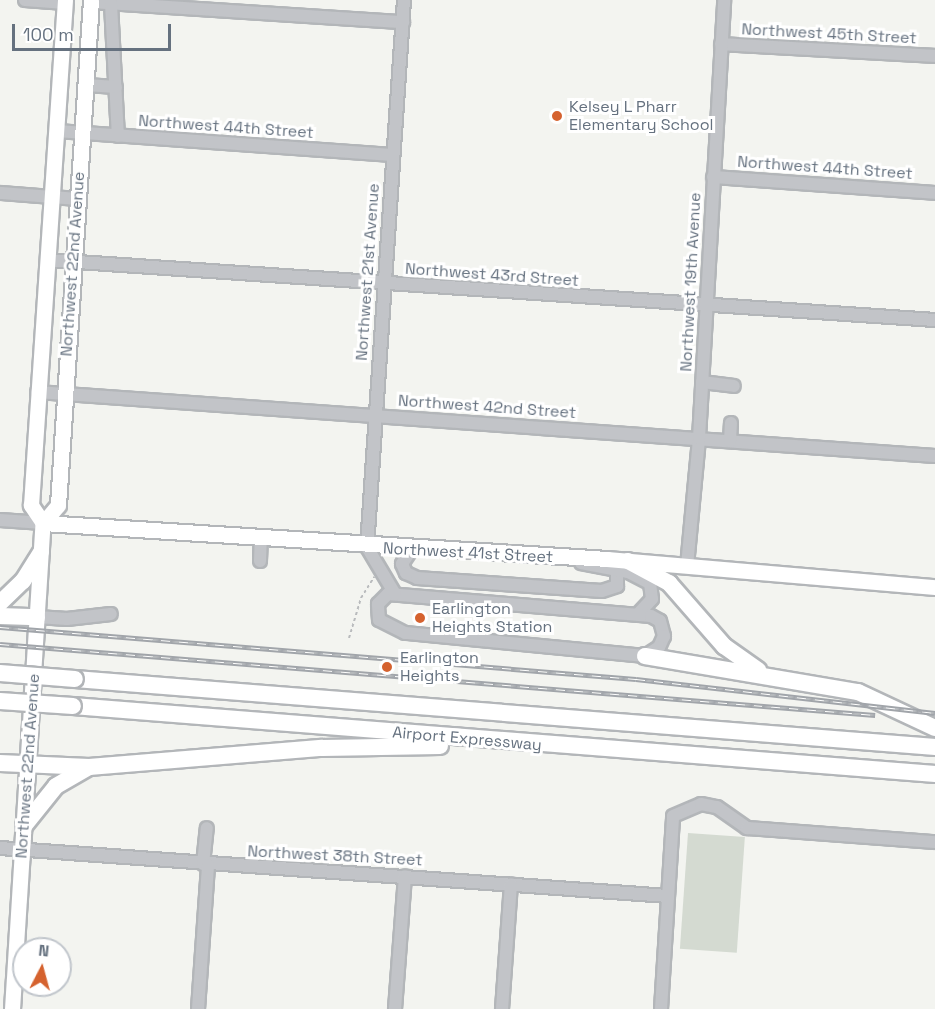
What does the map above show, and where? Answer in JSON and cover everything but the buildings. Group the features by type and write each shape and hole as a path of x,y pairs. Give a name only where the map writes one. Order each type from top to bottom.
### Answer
{"highway":[{"path":"0,603 23,581 41,552"},
{"path":"622,566 669,583 739,660 785,678"},
{"path":"0,616 37,617"},
{"path":"645,656 858,692 935,728"},
{"name":"Airport Expressway","path":"0,673 935,747"},
{"name":"Airport Expressway","path":"0,701 573,748 935,774"},
{"path":"0,763 89,767 378,746 573,748"},
{"path":"24,826 56,786 89,767"}],"main road":[{"name":"Northwest 22nd Avenue","path":"8,1004 23,850 43,523 32,505 37,392 65,1"},
{"name":"Northwest 22nd Avenue","path":"43,523 58,505 86,85 101,2"},
{"name":"Northwest 41st Street","path":"43,523 561,559 622,566 687,566 935,587"}],"street":[{"path":"25,0 65,1"},
{"name":"Northwest 21st Avenue","path":"366,547 404,0"},
{"name":"Northwest 19th Avenue","path":"687,566 699,438 724,0"},
{"path":"118,136 117,69 111,52 101,2 154,3 403,22"},
{"name":"Northwest 45th Street","path":"721,44 935,56"},
{"path":"86,85 116,87"},
{"name":"Northwest 44th Street","path":"56,131 393,155"},
{"name":"Northwest 44th Street","path":"713,177 935,192"},
{"path":"0,193 78,199"},
{"name":"Northwest 43rd Street","path":"48,260 706,307 935,320"},
{"path":"702,382 734,386"},
{"name":"Northwest 42nd Street","path":"37,392 935,456"},
{"path":"730,441 731,423"},
{"name":"Northwest 41st Street","path":"0,520 43,523"},
{"path":"260,561 261,538"},
{"path":"366,547 395,594"},
{"path":"412,549 402,564 406,573 417,578 602,591 616,586 622,566 641,577 652,588 649,605 638,614"},
{"path":"395,594 638,614 656,618 664,631 659,647 645,656 405,633 384,625 377,615 380,600 395,594"},
{"path":"37,617 67,620 111,614"},
{"path":"661,1009 673,816 701,804 717,807 747,828 935,842"},
{"path":"198,1009 207,828"},
{"name":"Northwest 38th Street","path":"0,848 206,865 405,876 668,896"},
{"path":"395,1009 405,876"},
{"path":"502,1009 511,884"}],"path":[{"path":"350,638 361,598 378,569"}],"shaded area":[{"path":"688,833 745,837 737,953 680,949"}],"railway":[{"path":"0,627 636,679 935,713"},
{"path":"0,644 875,715"}],"place":[{"name":"Kelsey L Pharr Elementary School","path":"557,116"},
{"name":"Earlington Heights Station","path":"420,618"},
{"name":"Earlington Heights","path":"387,667"}]}
